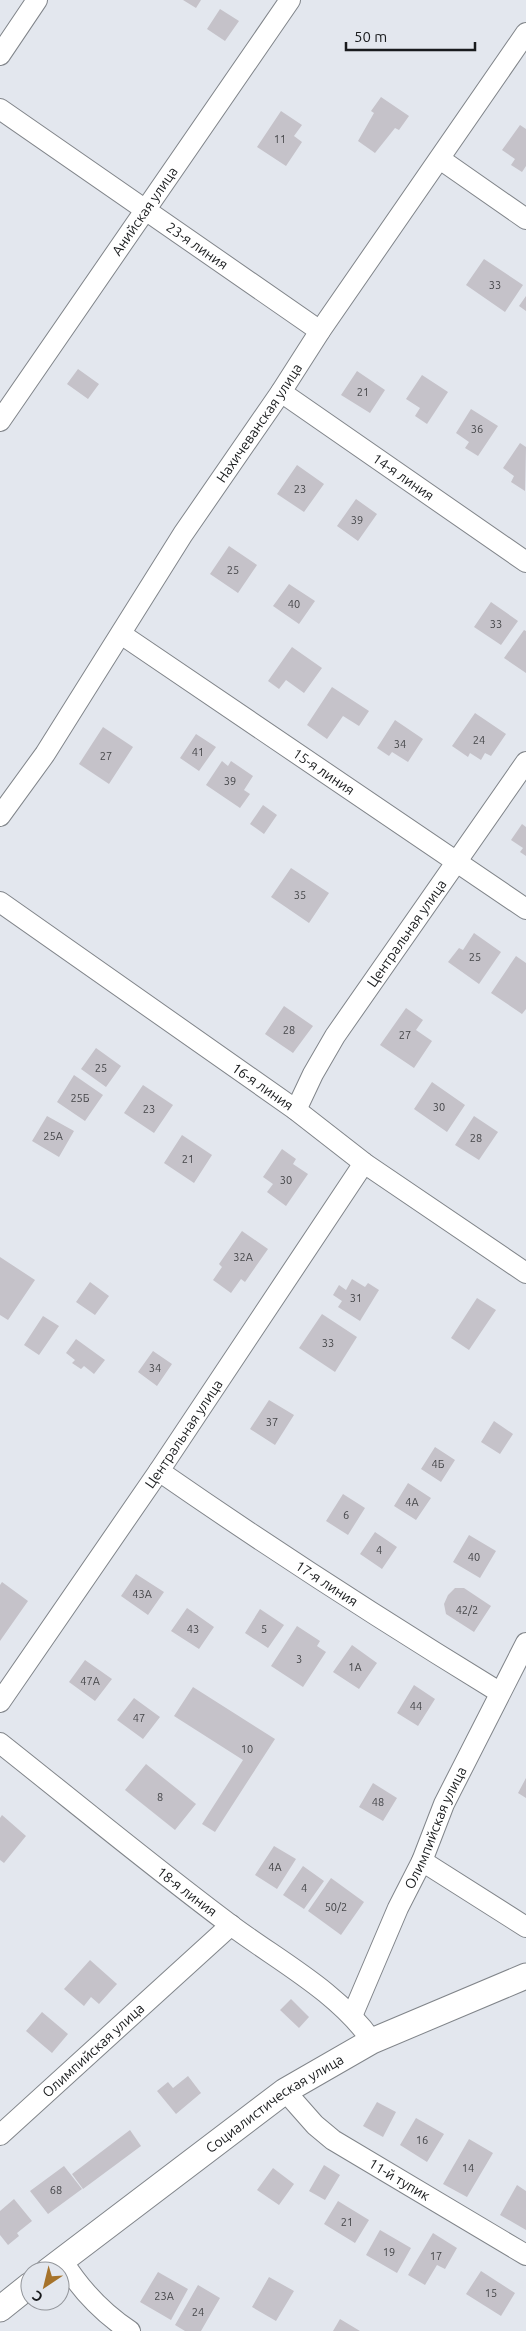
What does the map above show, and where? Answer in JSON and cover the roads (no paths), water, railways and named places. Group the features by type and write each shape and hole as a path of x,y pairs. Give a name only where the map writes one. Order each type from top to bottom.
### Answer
{"street":[{"path":"0,55 37,0"},
{"name":"Анийская улица","path":"0,421 290,0"},
{"name":"Нахичеванская улица","path":"0,816 45,754 121,634 159,569 281,392 320,331 526,33"},
{"name":"23-я линия","path":"0,109 320,331"},
{"path":"440,159 526,219"},
{"name":"14-я линия","path":"281,392 526,562"},
{"name":"15-я линия","path":"121,634 526,909"},
{"name":"Центральная улица","path":"296,1110 312,1074 336,1036 526,762"},
{"name":"16-я линия","path":"0,902 296,1110 364,1163 526,1273"},
{"name":"Центральная улица","path":"0,1702 159,1471 364,1163"},
{"name":"17-я линия","path":"159,1471 260,1541 380,1620 499,1692"},
{"name":"Олимпийская улица","path":"352,2016 398,1908 422,1861 444,1804 499,1692 526,1643"},
{"name":"18-я линия","path":"0,1743 231,1926 323,1992 352,2016 372,2041"},
{"path":"422,1861 526,1927"},
{"name":"Олимпийская улица","path":"0,2135 231,1926"},
{"name":"Социалистическая улица","path":"62,2261 285,2090 372,2041 526,1976"},
{"name":"11-й тупик","path":"285,2090 315,2125 333,2140 526,2255"},
{"path":"70,2279 110,2318 130,2331"},
{"path":"0,2309 20,2293"}]}
